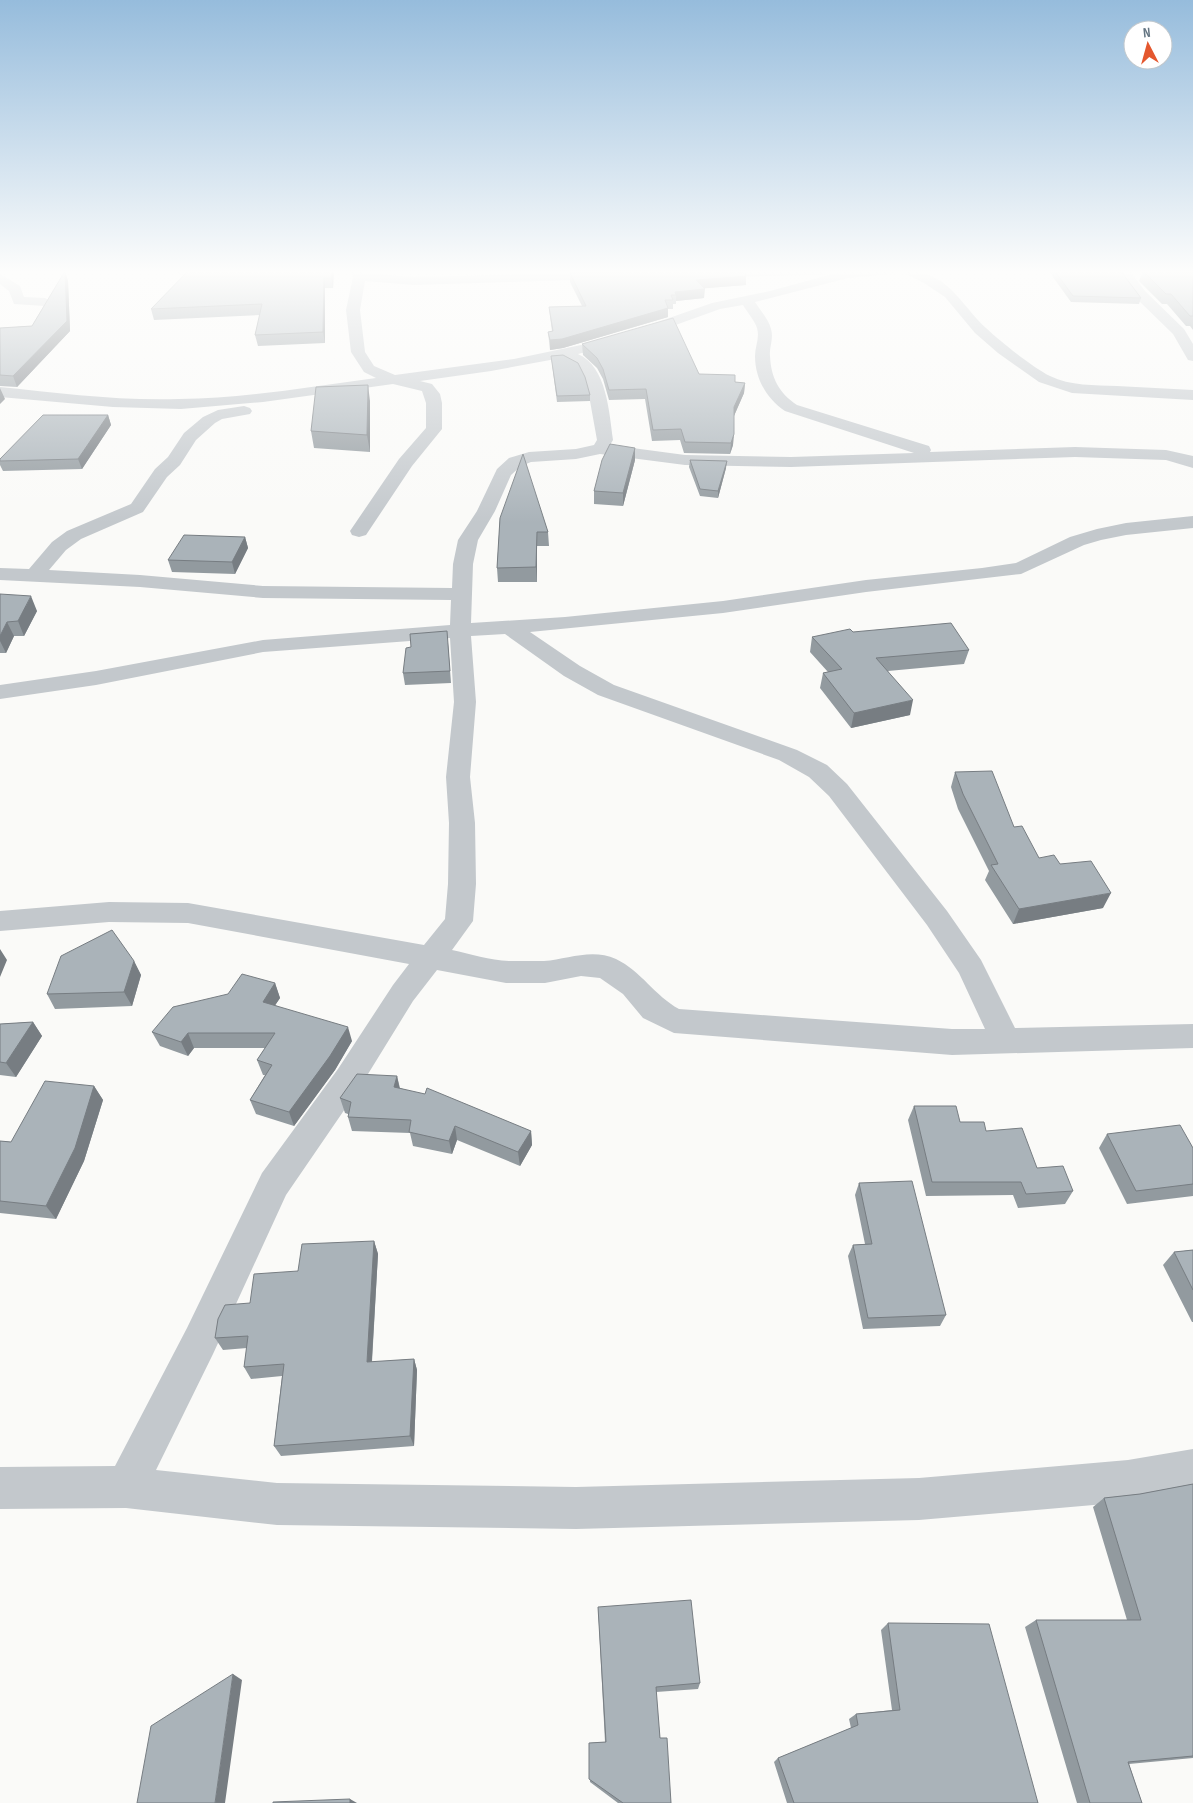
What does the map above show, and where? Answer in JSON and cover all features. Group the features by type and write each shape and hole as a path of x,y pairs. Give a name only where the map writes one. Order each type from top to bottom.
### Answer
{"street":[{"path":"359,354 369,369 393,380 427,387 432,394 434,403 434,429 419,449 405,463 359,531"},
{"path":"0,392 109,401 180,404 291,395 563,354"},
{"path":"564,354 581,361 589,371 598,400 605,440 600,449"},
{"path":"762,354 770,388 779,400 791,408 946,455"},
{"path":"1009,354 1044,379 1072,388 1193,395"},
{"path":"35,575 59,546 74,535 137,508 161,473 174,461 190,437 218,415 321,395 356,378 369,369"},
{"path":"126,1487 200,1342 274,1184 349,1078 403,993 459,921 462,823 458,777 465,702 460,631 463,564 468,540 486,511 503,474 514,462 528,457 576,454 600,449 685,460 791,462 946,455 1075,452 1150,453 1184,459 1193,463"},
{"path":"0,692 96,678 263,646 511,628 723,606 866,586 1021,568 1078,541 1097,535 1126,528 1193,522"},
{"path":"0,574 140,581 263,592 462,594"},
{"path":"511,628 572,671 606,690 788,755 818,771 838,790 937,918 971,968 1006,1040"},
{"path":"0,921 108,912 188,914 506,972 545,972 581,966 606,968 633,986 654,1010 674,1021 952,1042 1193,1036"},
{"path":"0,1488 126,1487 276,1504 576,1508 919,1499 1128,1481 1193,1469"}],"building":[{"path":"0,354 34,354 13,376 0,375"},
{"path":"593,354 690,354 699,374 735,375 735,382 745,383 734,407 734,434 731,443 685,442 681,429 653,430 646,389 609,390 603,369"},
{"path":"563,355 578,363 585,377 590,395 557,396 551,356"},
{"path":"368,385 367,435 311,431 316,387"},
{"path":"43,415 108,415 78,459 0,461"},
{"path":"610,444 635,448 623,493 594,491 602,460"},
{"path":"523,454 548,532 537,532 536,567 497,568 500,518"},
{"path":"690,460 727,461 718,491 700,489"},
{"path":"184,535 245,537 232,562 168,560"},
{"path":"0,594 31,596 18,621 7,622 0,636"},
{"path":"951,623 969,650 876,658 913,700 854,713 823,673 842,669 812,637 850,629 853,632"},
{"path":"447,631 450,671 403,673 406,648 411,647 410,634"},
{"path":"992,771 1014,827 1022,826 1039,858 1054,855 1060,864 1091,861 1111,893 1019,909 991,865 998,864 963,794 955,772"},
{"path":"112,930 134,961 124,992 47,994 61,956"},
{"path":"242,974 275,983 263,1002 348,1027 330,1056 289,1112 250,1100 272,1065 257,1060 275,1033 188,1033 181,1042 152,1032 173,1007 228,994"},
{"path":"33,1022 6,1063 0,1062 0,1024"},
{"path":"357,1074 397,1076 394,1087 425,1094 427,1088 531,1131 518,1152 455,1126 449,1141 409,1132 411,1120 348,1117 351,1102 340,1098"},
{"path":"45,1081 94,1086 75,1148 46,1206 0,1201 0,1141 11,1142"},
{"path":"914,1106 956,1106 960,1122 984,1122 986,1131 1022,1128 1037,1168 1063,1166 1073,1191 1026,1194 1021,1182 932,1182"},
{"path":"1180,1125 1193,1148 1193,1184 1136,1191 1107,1134"},
{"path":"912,1181 946,1315 868,1318 853,1245 872,1244 859,1183"},
{"path":"374,1241 367,1362 414,1359 410,1436 274,1446 284,1364 244,1367 248,1336 215,1338 218,1319 225,1305 250,1303 254,1274 298,1271 302,1244"},
{"path":"1193,1250 1193,1290 1174,1252"},
{"path":"1193,1484 1193,1756 1128,1762 1142,1803 1090,1803 1036,1620 1141,1620 1104,1498 1140,1494"},
{"path":"691,1600 700,1683 656,1687 660,1738 667,1738 671,1803 623,1803 589,1779 589,1743 606,1742 598,1607"},
{"path":"888,1623 989,1624 1038,1803 794,1803 778,1758 858,1725 856,1714 900,1710"},
{"path":"233,1674 215,1803 137,1803 151,1726"},
{"path":"350,1799 350,1803 273,1803 273,1802"}]}
